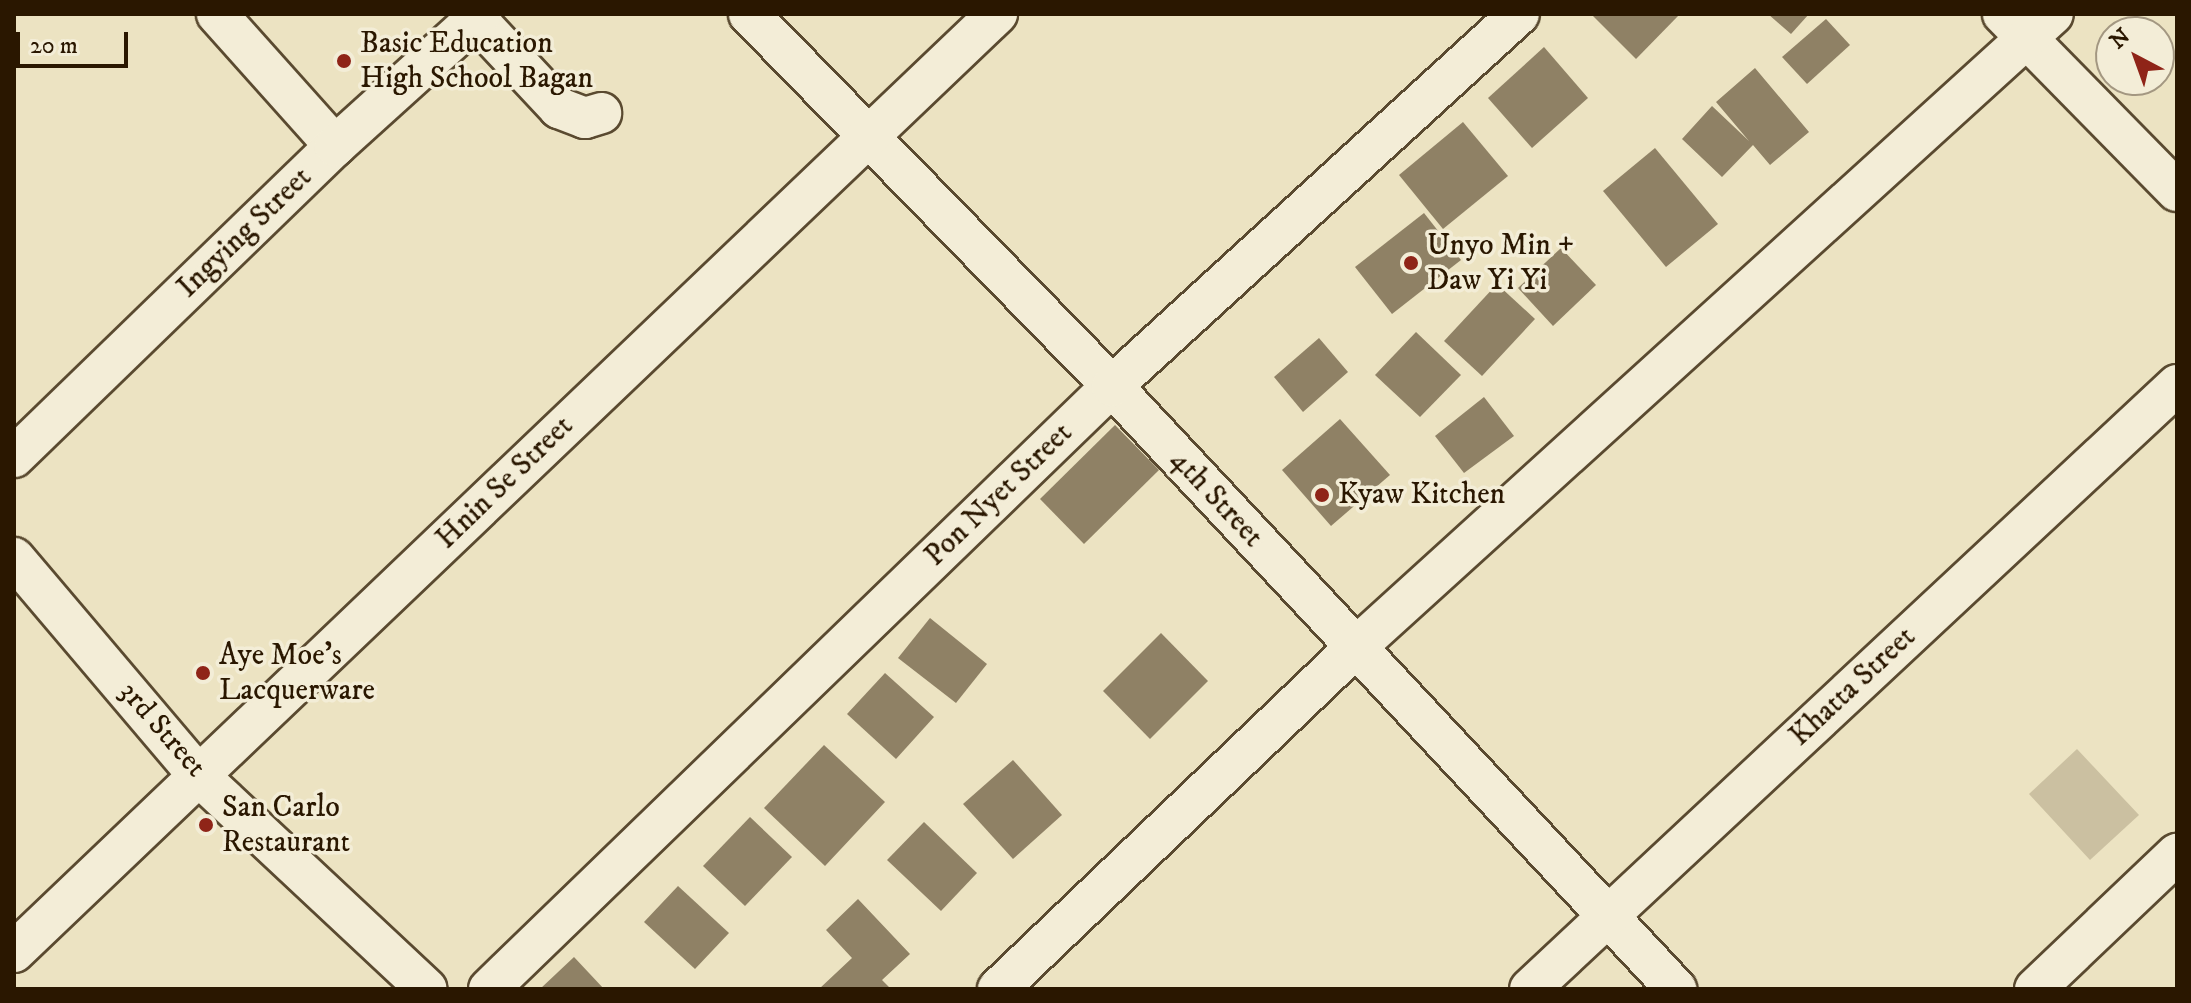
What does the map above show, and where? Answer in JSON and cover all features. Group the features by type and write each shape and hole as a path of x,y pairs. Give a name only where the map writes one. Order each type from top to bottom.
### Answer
{"street":[{"path":"217,14 335,146"},
{"name":"4th Street","path":"749,14 1112,386 1354,649 1676,989"},
{"name":"Hnin Se Street","path":"14,952 997,14"},
{"name":"Pon Nyet Street","path":"489,989 1112,386 1519,14"},
{"path":"478,17 559,108 585,118 601,113"},
{"name":"Ingying Street","path":"14,457 335,146 478,17"},
{"path":"998,989 1354,649 2027,22 2177,191"},
{"name":"Khatta Street","path":"1530,989 2177,385"},
{"name":"3rd Street","path":"14,558 198,775 427,989"},
{"path":"2035,989 2177,854"}],"shaded area":[{"path":"2077,749 2139,815 2090,860 2029,794"}],"building":[{"path":"1591,14 1680,14 1636,59"},
{"path":"1768,14 1809,14 1791,34"},
{"path":"1826,19 1850,45 1807,84 1782,57"},
{"path":"1544,47 1588,98 1532,148 1488,98"},
{"path":"1755,68 1809,132 1770,165 1753,145 1722,177 1682,139 1712,106 1749,141 1716,102"},
{"path":"1463,122 1508,176 1443,229 1399,175"},
{"path":"1655,148 1718,224 1666,267 1603,191"},
{"path":"1424,213 1461,260 1392,314 1355,267"},
{"path":"1561,248 1596,285 1553,326 1518,288"},
{"path":"1497,284 1535,319 1482,376 1444,341"},
{"path":"1416,332 1461,375 1420,417 1375,375"},
{"path":"1319,338 1348,372 1303,412 1274,377"},
{"path":"1484,397 1514,436 1464,473 1435,436"},
{"path":"1340,419 1390,475 1331,526 1282,470"},
{"path":"1115,425 1159,470 1084,544 1040,499"},
{"path":"930,618 987,664 956,703 898,658"},
{"path":"1161,633 1208,681 1150,739 1103,691"},
{"path":"885,673 934,717 896,759 847,714"},
{"path":"824,745 885,802 825,866 764,808"},
{"path":"1013,760 1062,815 1013,859 963,804"},
{"path":"750,817 792,857 745,906 703,866"},
{"path":"924,822 977,873 941,911 887,860"},
{"path":"678,886 729,933 695,969 644,922"},
{"path":"858,899 910,954 882,980 891,989 819,989 852,958 826,930"},
{"path":"574,957 604,989 540,989"}],"place":[{"name":"Basic Education High School Bagan","path":"344,61"},
{"name":"Unyo Min + Daw Yi Yi","path":"1411,263"},
{"name":"Kyaw Kitchen","path":"1322,495"},
{"name":"Aye Moe's Lacquerware","path":"203,673"},
{"name":"San Carlo Restaurant","path":"206,825"}]}
